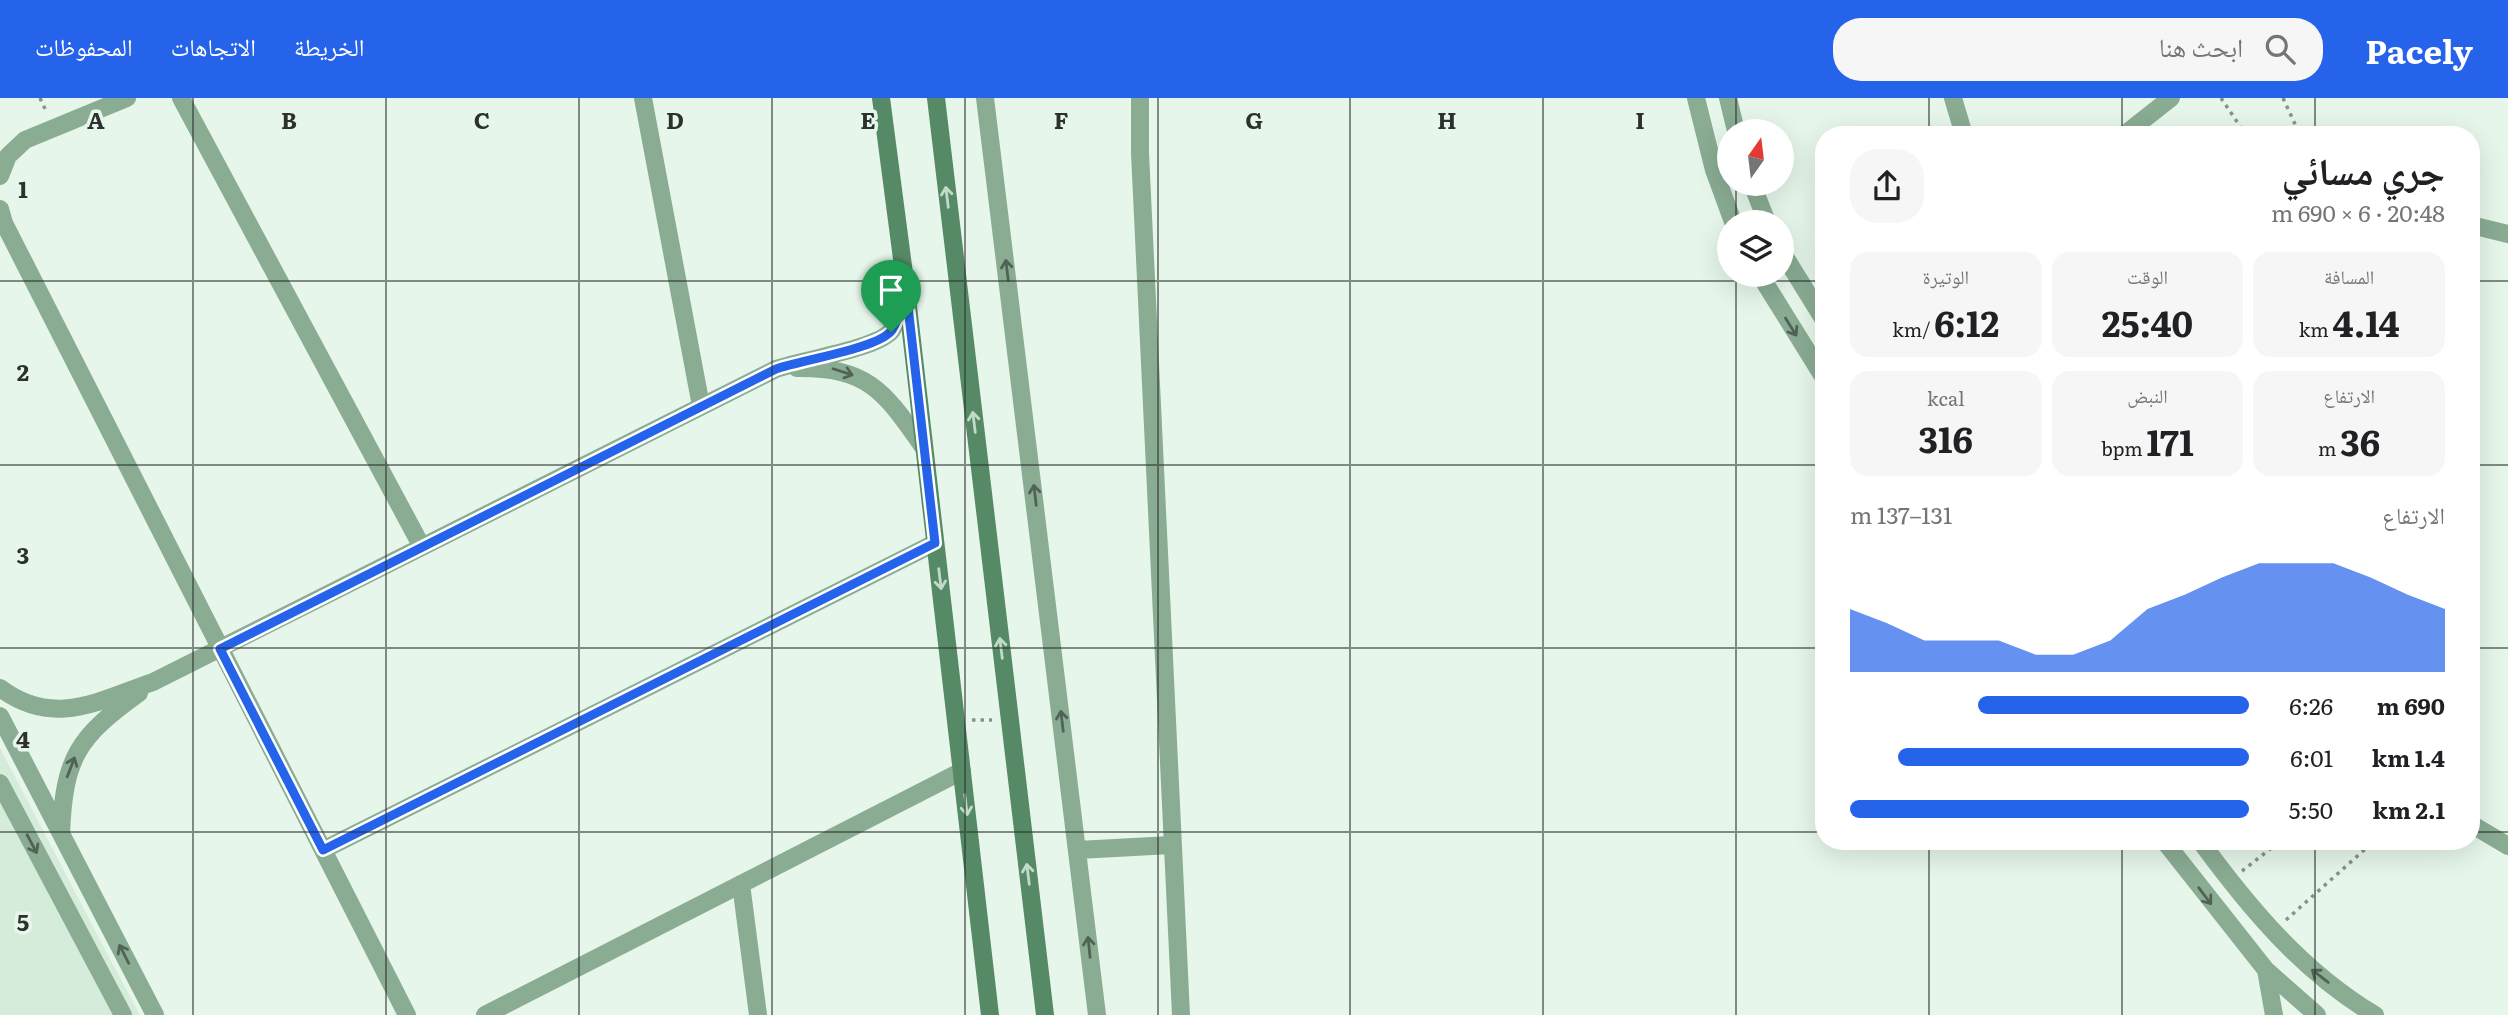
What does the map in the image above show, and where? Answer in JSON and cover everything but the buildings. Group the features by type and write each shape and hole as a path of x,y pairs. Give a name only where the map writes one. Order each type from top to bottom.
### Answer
{"street":[{"path":"0,176 9,156 25,140 127,98"},
{"path":"181,98 422,547"},
{"path":"643,98 701,406"},
{"path":"881,98 906,289 990,1015"},
{"path":"936,98 1045,1015"},
{"path":"985,98 1097,1015"},
{"path":"1140,98 1171,845 1181,1015"},
{"path":"1696,98 1714,170 1729,210"},
{"path":"1728,98 1733,119"},
{"path":"1953,98 1961,126"},
{"path":"2135,126 2171,98"},
{"path":"0,209 4,223 407,1015"},
{"path":"2480,227 2508,234"},
{"path":"1794,271 1815,305"},
{"path":"1767,287 1815,364"},
{"path":"0,688 23,704 49,711 76,709 153,682 776,369 818,355 878,343 891,332 906,289"},
{"path":"776,369 830,368 853,374 892,403 924,448"},
{"path":"323,850 935,543"},
{"path":"61,834 62,797 69,768 82,742 102,720 153,682"},
{"path":"0,716 155,1015"},
{"path":"485,1015 962,771"},
{"path":"0,783 123,1015"},
{"path":"2480,829 2508,846"},
{"path":"1078,850 1171,845"},
{"path":"2171,850 2266,970 2317,1015"},
{"path":"2207,850 2273,932 2315,972 2375,1015"},
{"path":"741,884 758,1015"},
{"path":"2266,970 2274,1015"}],"path":[{"path":"2221,98 2240,126"},
{"path":"2283,98 2296,126"},
{"path":"956,720 1010,720"},
{"path":"2230,881 2269,850"},
{"path":"2273,932 2364,850"}],"shaded area":[{"path":"0,748 110,959 140,1015 0,1015"}],"route":[{"path":"906,289 935,543 323,850 220,649 776,369 818,355 878,343 891,332 899,317 906,289"}]}
